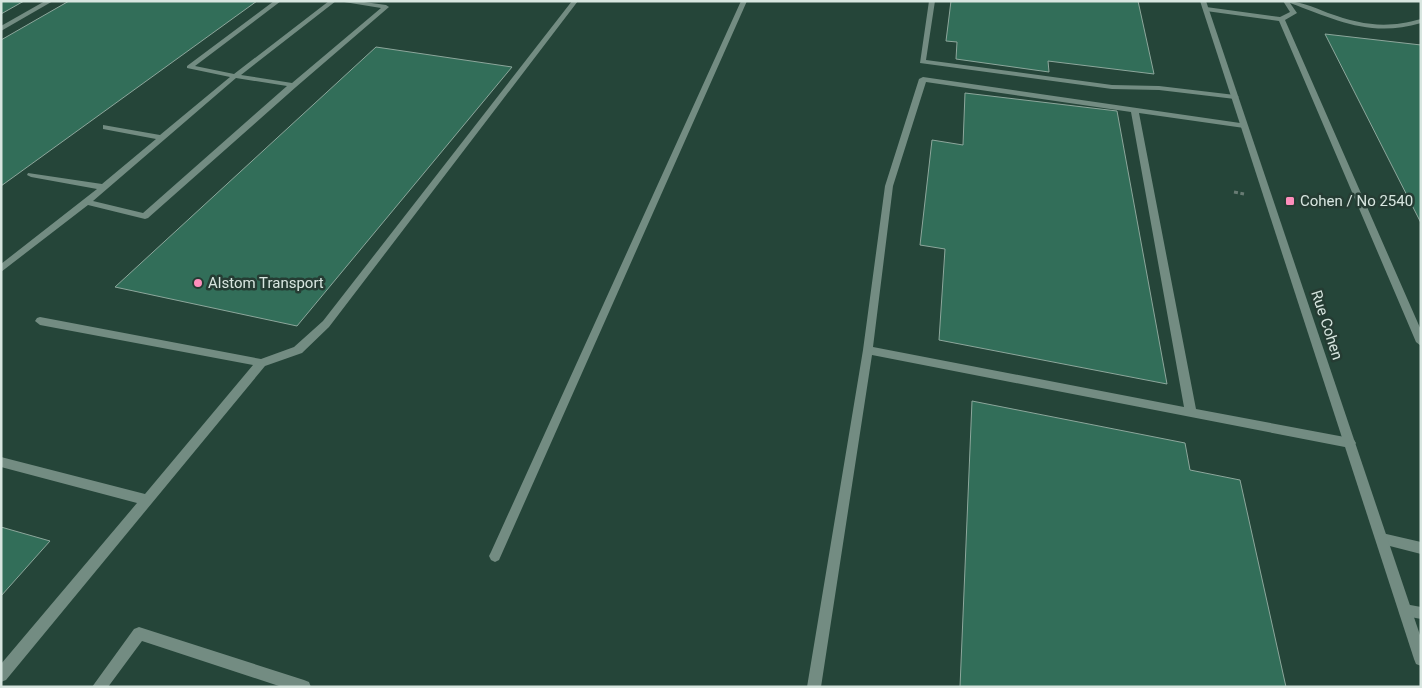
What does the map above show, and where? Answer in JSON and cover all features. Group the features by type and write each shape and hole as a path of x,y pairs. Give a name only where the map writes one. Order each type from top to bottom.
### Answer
{"street":[{"path":"1,29 50,1"},
{"path":"278,1 189,67 294,85"},
{"path":"1,269 103,188 235,76 333,1"},
{"path":"86,202 145,216 386,7 341,1"},
{"path":"40,320 260,363 298,350 326,324 575,1"},
{"path":"495,556 744,1"},
{"path":"932,1 922,62 1112,88 1159,88 1235,97"},
{"path":"1204,5 1281,19 1294,13 1286,1"},
{"path":"1291,1 1369,28 1404,28 1421,22"},
{"name":"Rue Cohen","path":"1204,5 1421,659"},
{"path":"1281,19 1421,342"},
{"path":"814,687 868,350 889,186 923,79 1135,112 1244,126"},
{"path":"1135,112 1191,413"},
{"path":"106,127 161,138"},
{"path":"32,175 103,188"},
{"path":"868,350 1350,443"},
{"path":"1,675 260,363"},
{"path":"1,462 147,500"},
{"path":"1382,539 1421,548"},
{"path":"1405,610 1421,614"},
{"path":"99,687 139,634 304,687"}],"shaded area":[{"path":"1,1 1421,1 1421,687 1,687"}],"building":[{"path":"1,1 24,1 1,14"},
{"path":"69,1 257,1 1,186 1,40"},
{"path":"951,1 1138,1 1154,74 1048,61 1049,72 956,59 957,42 946,41"},
{"path":"1325,34 1421,45 1421,223"},
{"path":"376,47 512,67 297,326 115,287"},
{"path":"965,93 1117,111 1167,384 939,340 945,249 920,245 932,140 963,145"},
{"path":"972,401 1185,443 1190,470 1240,480 1286,687 960,687"},
{"path":"1,527 50,541 1,596"}],"place":[{"name":"Cohen / No 2540","path":"1290,201"},
{"name":"Alstom Transport","path":"198,283"}]}
